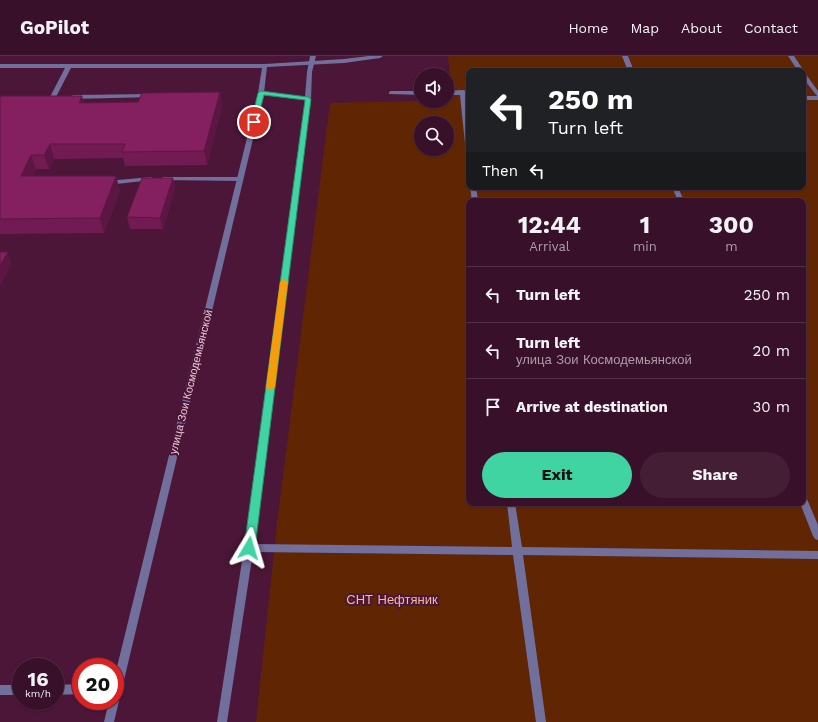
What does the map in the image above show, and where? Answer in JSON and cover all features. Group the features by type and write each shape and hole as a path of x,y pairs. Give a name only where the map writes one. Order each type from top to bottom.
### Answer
{"street":[{"path":"222,722 249,548 308,99 310,64 313,56"},
{"path":"0,66 265,66 310,64 380,56"},
{"path":"625,56 630,68"},
{"path":"791,56 799,68"},
{"path":"53,97 69,66"},
{"name":"улица Зои Космодемьянской","path":"124,658 261,93 265,66"},
{"path":"806,79 818,97 806,98"},
{"path":"462,92 466,127"},
{"path":"261,93 308,99"},
{"path":"391,93 414,93"},
{"path":"454,93 466,93"},
{"path":"69,97 155,96"},
{"path":"46,97 61,97"},
{"path":"99,183 115,183 139,179 240,179"},
{"path":"511,506 541,722"},
{"path":"806,506 818,536"},
{"path":"249,548 818,555"},
{"path":"0,690 12,690"},
{"path":"109,722 112,710"}],"green space":[{"name":"СНТ Нефтяник","path":"448,56 818,56 818,722 256,722 277,524 330,103 414,101 414,108 454,108 454,68 449,68"}],"building":[{"path":"220,92 204,151 122,152 125,144 50,144 44,155 31,155 21,176 116,176 100,218 0,219 0,96 82,96 79,103 138,102 142,93"},
{"path":"142,178 173,178 160,218 127,217"},
{"path":"0,252 8,252 0,266"}],"slow traffic":[{"path":"270,387 284,282"}],"route":[{"path":"249,548 308,99 261,93 254,122"}]}
